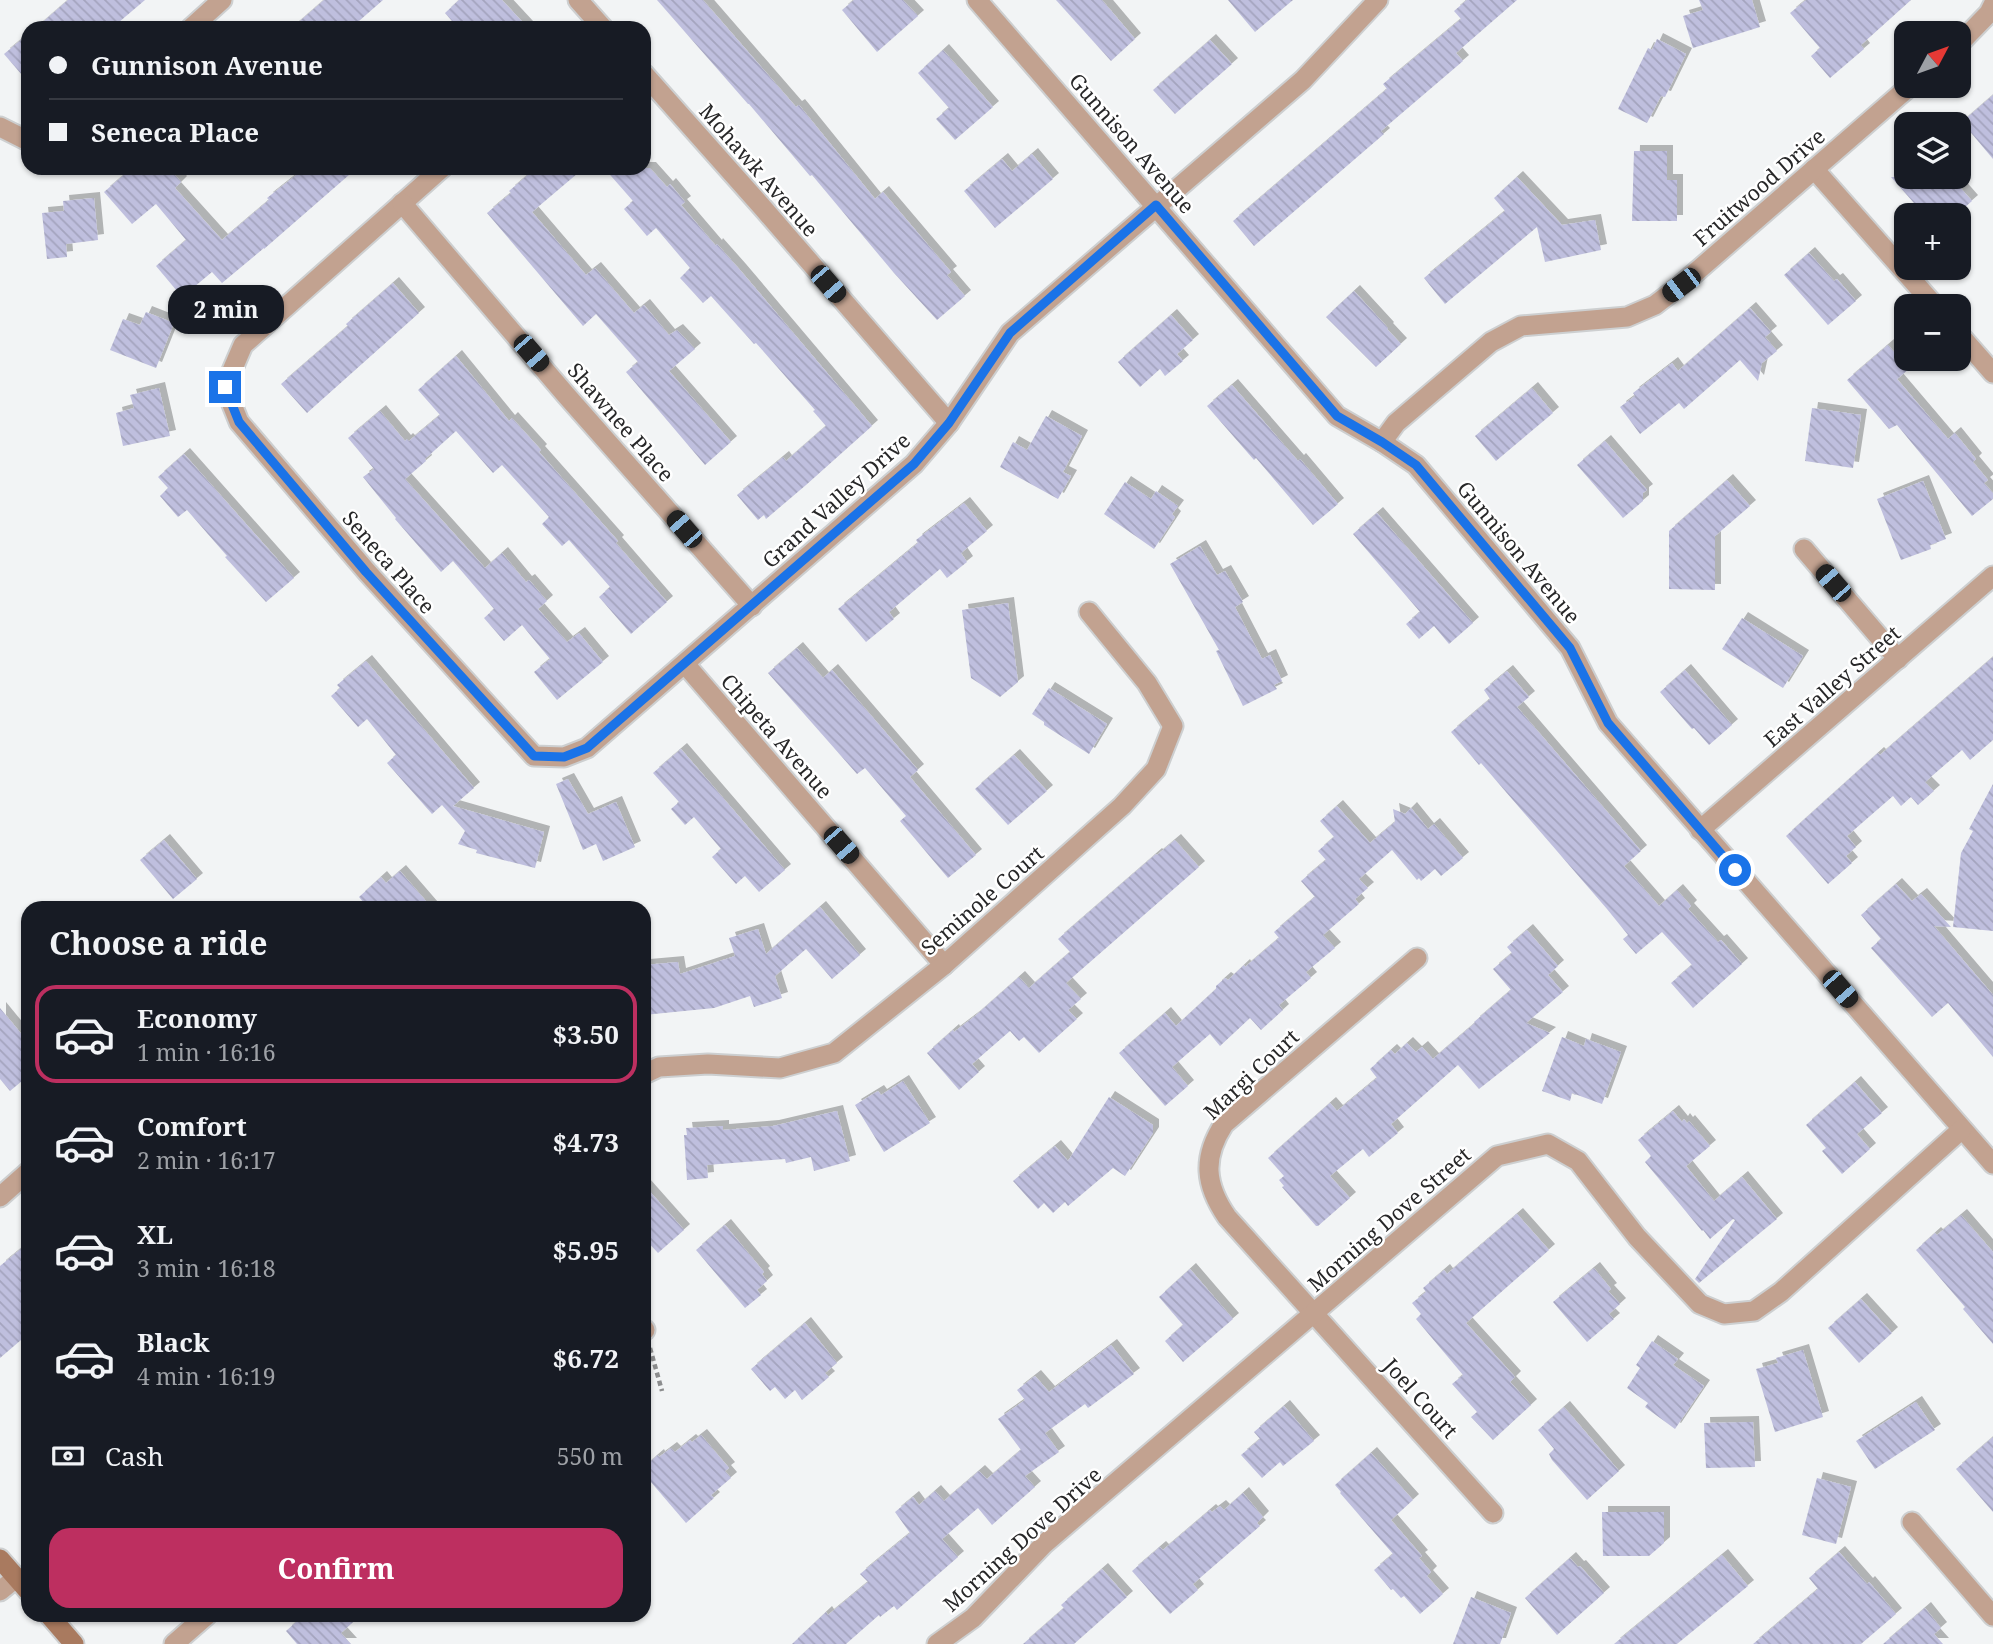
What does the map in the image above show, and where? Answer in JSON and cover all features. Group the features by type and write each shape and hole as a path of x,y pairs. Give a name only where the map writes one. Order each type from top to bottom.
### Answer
{"main road":[{"path":"0,1559 21,1583"},
{"path":"55,1622 74,1644"}],"street":[{"path":"199,21 222,0"},
{"path":"578,0 597,21"},
{"name":"Gunnison Avenue","path":"977,0 1337,416 1416,465 1570,648 1608,723 1993,1164"},
{"name":"Grand Valley Drive","path":"534,756 564,757 587,748 914,464 949,423 1010,333 1303,80 1378,0"},
{"path":"1971,31 1989,13 1993,5"},
{"name":"Mohawk Avenue","path":"651,82 949,423"},
{"name":"Fruitwood Drive","path":"1382,442 1396,423 1491,342 1521,326 1626,317 1655,305 1896,98"},
{"path":"0,127 21,138"},
{"path":"1814,169 1923,294"},
{"path":"402,203 434,175"},
{"name":"Seneca Place","path":"402,203 243,345 225,387 239,422 366,572 534,756"},
{"name":"Shawnee Place","path":"402,203 752,606"},
{"path":"1971,348 1993,373"},
{"path":"1804,549 1898,659"},
{"name":"East Valley Street","path":"1700,830 1993,576"},
{"name":"Seminole Court","path":"651,1071 659,1067 708,1064 780,1068 834,1052 944,965 1122,806 1156,769 1173,726 1147,683 1089,612"},
{"name":"Chipeta Avenue","path":"685,664 944,965"},
{"name":"Margi Court","path":"1314,1313 1227,1217 1217,1202 1209,1176 1211,1149 1224,1125 1417,958"},
{"name":"Morning Dove Street","path":"1136,1467 1497,1156 1548,1144 1578,1161 1637,1237 1700,1304 1724,1314 1754,1311 1781,1292 1962,1129"},
{"path":"0,1196 21,1178"},
{"name":"Joel Court","path":"1314,1313 1493,1513"},
{"name":"Morning Dove Drive","path":"937,1644 973,1618 1044,1544 1136,1467"},
{"path":"1912,1522 1993,1616"},
{"path":"0,1591 21,1584"},
{"path":"174,1644 199,1622"}],"path":[{"path":"651,1353 662,1391"}],"building":[{"path":"68,0 145,0 120,21 44,21"},
{"path":"324,0 383,0 359,21 300,21"},
{"path":"459,0 502,0 522,21 452,21 445,13"},
{"path":"657,0 703,0 796,107 799,105 875,199 883,192 951,272 947,275 965,296 937,320"},
{"path":"854,0 903,0 918,16 877,52 842,10"},
{"path":"1056,0 1102,0 1135,39 1111,61"},
{"path":"1228,0 1293,0 1255,32"},
{"path":"1467,0 1517,0 1456,53 1463,61 1381,131 1384,134 1254,246 1233,221 1387,89 1383,84 1461,19 1454,11"},
{"path":"1699,0 1752,0 1760,27 1693,48 1683,16 1703,10"},
{"path":"1806,0 1911,0 1861,45 1864,49 1830,78 1811,56 1820,48 1790,13"},
{"path":"1657,39 1686,54 1665,97 1661,96 1647,123 1618,109 1648,48 1652,50"},
{"path":"21,40 21,74 4,54"},
{"path":"1210,40 1232,64 1175,114 1153,90"},
{"path":"943,50 993,107 955,140 936,119 949,108 918,73"},
{"path":"1993,95 1993,159 1971,133 1971,114"},
{"path":"1634,151 1667,151 1667,180 1677,180 1677,221 1632,221"},
{"path":"1032,154 1053,179 995,228 964,191 1002,159 1012,171"},
{"path":"651,169 667,187 670,184 685,202 681,205 740,270 872,426 766,519 764,515 758,520 737,495 783,457 786,461 826,426 756,343 754,344 711,296 703,303 680,278 690,268 656,228 647,236 624,209 633,201 610,175 651,175"},
{"path":"124,175 175,175 181,182 175,188 222,240 296,175 349,175 222,283 212,272 182,297 156,266 186,240 156,204 132,224 104,192"},
{"path":"528,175 576,175 532,212 586,275 595,268 634,313 644,305 669,335 677,330 695,349 669,371 731,442 705,465 626,372 638,362 596,314 583,326 487,213 511,193 509,191"},
{"path":"1517,177 1562,225 1595,220 1601,250 1545,262 1537,227 1445,304 1424,278 1505,211 1494,198"},
{"path":"1902,189 1962,189 1972,201 1970,203 1914,203"},
{"path":"94,198 98,240 66,244 67,257 47,259 42,213 64,211 63,201"},
{"path":"1809,253 1856,301 1828,325 1784,275"},
{"path":"393,283 419,313 307,413 281,384"},
{"path":"1354,291 1401,344 1376,367 1326,317"},
{"path":"1750,308 1771,332 1765,337 1777,351 1762,363 1758,381 1740,360 1684,409 1679,403 1640,434 1620,407 1635,396 1633,393 1672,363 1678,371"},
{"path":"146,312 174,323 156,368 110,350 123,319 140,325"},
{"path":"1171,315 1193,340 1177,354 1183,361 1165,376 1160,369 1140,387 1118,362"},
{"path":"1888,345 1894,352 1894,371 1907,371 1897,379 1948,439 1955,433 1976,459 1973,462 1988,480 1984,483 1993,493 1993,499 1972,516 1897,425 1889,429 1847,380"},
{"path":"456,356 509,421 512,418 541,450 539,452 618,541 616,543 667,602 631,634 599,597 610,587 569,540 562,546 542,524 549,517 502,465 493,473 456,431 405,479 485,568 502,553 526,582 529,580 547,601 538,609 567,642 579,633 603,662 557,700 534,672 550,659 522,625 504,641 484,618 494,609 453,561 441,572 395,519 363,477 374,469 348,438 380,411 405,441 409,441 440,415 418,390"},
{"path":"1232,385 1338,504 1313,525 1207,406"},
{"path":"159,388 170,436 123,446 116,413 134,408 130,395"},
{"path":"1532,388 1553,413 1496,461 1475,436"},
{"path":"1812,408 1861,415 1853,468 1805,461"},
{"path":"1046,416 1082,436 1063,472 1071,476 1058,499 1000,467 1013,442 1027,450"},
{"path":"1605,441 1647,490 1643,493 1643,501 1623,518 1577,465"},
{"path":"184,454 294,578 266,602 187,510 178,517 160,496 168,488 158,477"},
{"path":"1727,480 1750,506 1715,536 1715,590 1669,589 1669,531"},
{"path":"1923,481 1946,539 1930,545 1931,549 1901,560 1877,499"},
{"path":"1125,482 1151,499 1156,491 1178,506 1172,514 1175,517 1154,549 1104,514"},
{"path":"964,503 987,531 961,553 967,562 947,578 940,569 889,612 894,619 866,642 838,609 918,543 916,540"},
{"path":"1377,513 1473,623 1449,644 1434,626 1419,639 1406,624 1420,612 1353,534"},
{"path":"1200,546 1217,575 1225,571 1243,602 1235,607 1262,659 1270,655 1282,681 1274,685 1277,689 1243,706 1216,651 1219,650 1170,564"},
{"path":"1008,603 1018,682 1000,697 971,678 962,610"},
{"path":"1742,618 1803,656 1783,688 1722,649"},
{"path":"797,648 823,678 832,670 918,770 910,777 976,855 948,878 900,821 906,816 865,768 857,774 768,673"},
{"path":"1993,657 1993,740 1970,760 1962,750 1925,782 1934,791 1918,805 1911,797 1901,806 1893,796 1847,836 1856,847 1846,856 1852,863 1828,884 1786,836 1878,753 1880,755"},
{"path":"366,661 474,788 453,806 544,832 535,868 476,853 477,850 458,844 465,831 442,805 432,814 387,763 396,755 367,719 358,727 331,696 340,688 337,685"},
{"path":"1685,670 1732,725 1709,745 1660,692"},
{"path":"1507,671 1529,697 1517,707 1641,851 1624,866 1659,906 1677,890 1691,906 1688,909 1742,964 1693,1008 1671,983 1692,965 1662,932 1636,954 1623,939 1628,935 1607,909 1451,732 1490,699 1484,690"},
{"path":"1049,688 1107,724 1089,754 1044,725 1044,722 1032,714"},
{"path":"681,749 785,870 759,892 745,876 736,884 712,857 721,849 694,817 685,825 671,809 679,802 653,773"},
{"path":"1014,755 1047,791 1008,825 975,789"},
{"path":"568,779 588,814 616,802 635,847 603,861 596,844 583,850 556,784"},
{"path":"1993,784 1993,931 1953,927 1961,853 1973,831 1969,829"},
{"path":"1337,806 1370,843 1395,822 1393,809 1405,814 1411,808 1428,829 1434,824 1463,858 1441,876 1435,869 1421,881 1419,878 1417,880 1392,850 1359,879 1368,888 1355,899 1359,904 1323,935 1335,948 1306,972 1311,978 1279,1005 1283,1010 1261,1030 1250,1018 1220,1046 1210,1034 1172,1067 1188,1086 1165,1106 1119,1053 1165,1013 1176,1026 1225,978 1228,980 1279,938 1274,932 1315,897 1301,881 1326,860 1318,851 1334,837 1320,821"},
{"path":"164,840 197,879 173,899 140,860"},
{"path":"1175,840 1199,867 1066,983 1081,999 1068,1010 1077,1019 1039,1053 1024,1037 1019,1041 1010,1031 972,1064 979,1072 959,1090 927,1053 1019,977 1029,988 1070,952 1058,939"},
{"path":"400,871 426,901 362,901 359,897 381,877 386,883"},
{"path":"1896,884 1912,901 1921,894 1951,927 1934,926 1993,995 1993,1057 1948,1003 1932,1017 1871,948 1881,939 1861,915"},
{"path":"820,907 860,955 832,979 806,949 775,976 782,998 754,1007 750,996 714,1008 651,1014 651,964 678,962 680,974 735,956 729,938 758,929 766,954"},
{"path":"1527,930 1558,966 1548,975 1563,992 1526,1023 1550,1033 1479,1089 1458,1065 1391,1124 1398,1133 1369,1157 1363,1149 1330,1176 1350,1198 1316,1226 1282,1187 1284,1186 1279,1180 1284,1176 1268,1158 1330,1103 1337,1111 1377,1078 1370,1069 1391,1050 1395,1054 1407,1043 1416,1052 1422,1047 1433,1059 1475,1023 1511,990 1493,969 1512,953 1507,947"},
{"path":"0,1008 21,1034 21,1082 10,1091 0,1079"},
{"path":"1562,1037 1584,1046 1586,1039 1621,1052 1602,1104 1572,1093 1570,1101 1542,1091"},
{"path":"903,1081 930,1123 884,1152 855,1105 878,1091 881,1095"},
{"path":"1855,1082 1882,1113 1857,1134 1870,1149 1842,1174 1822,1151 1826,1148 1806,1125"},
{"path":"1109,1097 1153,1125 1153,1133 1125,1176 1113,1168 1068,1206 1065,1202 1053,1213 1044,1203 1038,1209 1013,1181 1055,1146 1068,1161"},
{"path":"837,1111 850,1161 814,1171 811,1157 786,1163 785,1159 707,1165 708,1178 687,1180 684,1135 687,1135 686,1128 723,1126 723,1130 773,1126"},
{"path":"1673,1111 1682,1122 1684,1119 1687,1123 1689,1121 1710,1146 1686,1166 1714,1201 1742,1177 1777,1219 1699,1283 1695,1279 1735,1220 1710,1239 1645,1162 1651,1156 1638,1140"},
{"path":"651,1193 684,1230 658,1253 651,1246"},
{"path":"1517,1214 1549,1250 1466,1323 1515,1377 1510,1382 1531,1405 1493,1440 1471,1417 1477,1412 1452,1384 1463,1375 1416,1319 1421,1314 1412,1303 1426,1292 1423,1288 1444,1270 1447,1274"},
{"path":"1961,1215 1993,1252 1993,1344 1916,1250"},
{"path":"725,1225 764,1272 762,1274 767,1281 757,1290 761,1295 745,1308 696,1250"},
{"path":"21,1249 21,1340 0,1358 0,1266"},
{"path":"1594,1268 1611,1289 1608,1291 1620,1304 1609,1314 1614,1319 1587,1342 1553,1302"},
{"path":"1190,1269 1233,1319 1183,1362 1165,1341 1183,1325 1159,1297"},
{"path":"1861,1299 1892,1333 1859,1363 1828,1328"},
{"path":"805,1323 837,1363 825,1373 829,1377 802,1400 795,1390 785,1399 775,1387 770,1391 751,1369"},
{"path":"1652,1341 1678,1359 1673,1365 1704,1386 1675,1429 1645,1407 1648,1403 1627,1388 1640,1368 1636,1365"},
{"path":"1111,1345 1134,1374 1088,1408 1085,1404 1045,1433 1059,1452 1025,1476 1035,1487 992,1525 978,1508 942,1539 958,1557 897,1610 894,1606 880,1617 879,1615 846,1644 792,1644 826,1612 828,1615 868,1582 860,1574 910,1533 895,1512 913,1497 919,1505 935,1491 944,1501 979,1471 987,1479 1021,1450 998,1419 1025,1400 1017,1390 1035,1376 1049,1392"},
{"path":"1803,1350 1823,1417 1775,1432 1756,1369 1778,1363 1776,1358"},
{"path":"1916,1402 1935,1430 1875,1469 1856,1441"},
{"path":"1284,1406 1314,1441 1283,1466 1280,1462 1262,1478 1241,1455 1260,1439 1254,1432"},
{"path":"1564,1407 1619,1471 1587,1500 1552,1460 1549,1454 1554,1449 1538,1430"},
{"path":"1753,1422 1755,1467 1706,1468 1704,1423"},
{"path":"701,1435 729,1468 725,1471 731,1478 711,1495 714,1498 686,1523 651,1482 651,1461 671,1448 675,1452 690,1440 692,1442"},
{"path":"1993,1437 1993,1512 1956,1469"},
{"path":"1371,1453 1413,1500 1391,1520 1422,1556 1419,1558 1431,1572 1427,1576 1443,1594 1420,1614 1404,1596 1401,1598 1391,1590 1374,1570 1393,1554 1335,1485"},
{"path":"1817,1478 1851,1487 1836,1544 1802,1535"},
{"path":"1243,1493 1263,1517 1257,1523 1260,1526 1193,1584 1198,1590 1170,1614 1132,1571 1160,1547 1163,1550 1210,1510 1212,1512 1220,1506 1224,1510"},
{"path":"1602,1512 1664,1512 1664,1543 1649,1556 1603,1556"},
{"path":"1839,1552 1896,1614 1861,1644 1753,1644 1818,1589 1809,1578"},
{"path":"1722,1555 1748,1586 1677,1644 1614,1644"},
{"path":"1570,1558 1604,1593 1557,1635 1525,1598"},
{"path":"1102,1569 1127,1597 1074,1644 1023,1644 1064,1608 1061,1605"},
{"path":"1471,1597 1511,1613 1500,1644 1453,1644"},
{"path":"1925,1608 1941,1628 1934,1634 1943,1644 1883,1644"},
{"path":"296,1622 353,1622 341,1633 351,1644 297,1644 286,1631"}],"route":[{"path":"225,387 239,422 366,572 534,756 564,757 587,748 914,464 949,423 1010,333 1156,205 1337,416 1416,465 1570,648 1608,723 1735,870"}]}
